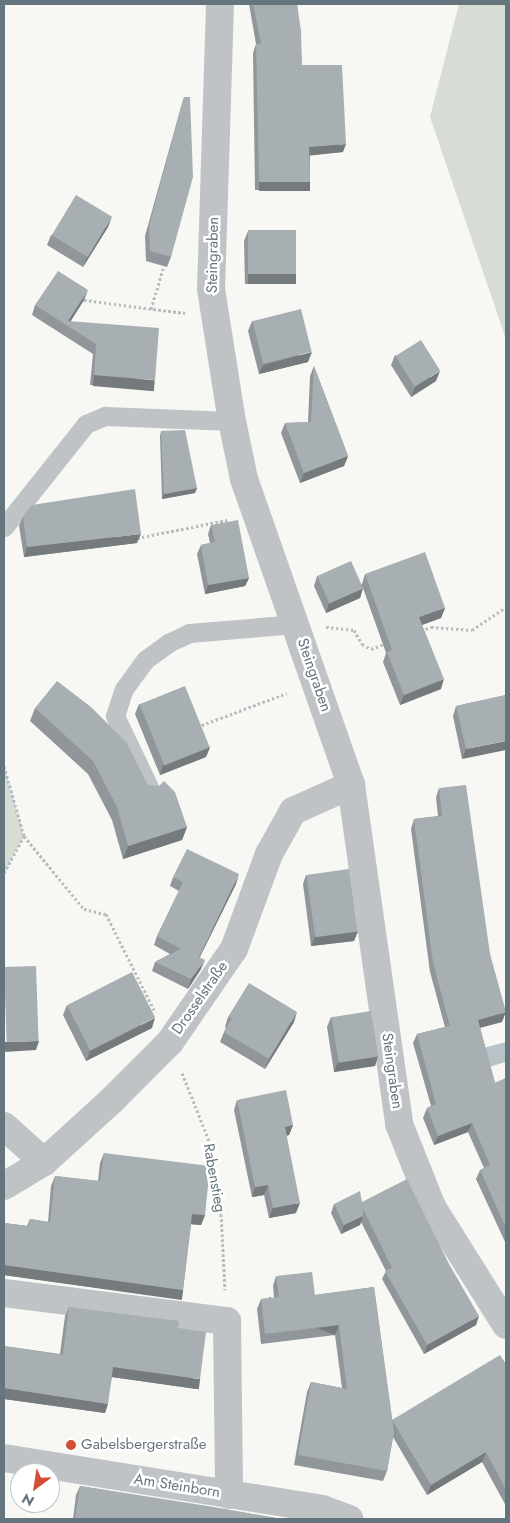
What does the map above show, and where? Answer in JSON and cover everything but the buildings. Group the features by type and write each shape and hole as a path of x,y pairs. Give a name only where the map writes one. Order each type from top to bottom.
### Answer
{"street":[{"name":"Steingraben","path":"220,4 211,289 232,421 244,479 351,785 399,1124 432,1207 506,1325"},
{"name":"Drosselstraße","path":"4,1186 44,1162 110,1102 170,1042 234,949 269,854 294,811 351,785"},
{"path":"4,1126 44,1162"},
{"path":"4,1293 227,1321 229,1495"},
{"name":"Am Steinborn","path":"4,1458 322,1509 350,1519"}],"lane":[{"path":"4,526 86,424 105,416 232,421"},
{"path":"150,788 115,716 124,689 145,660 168,643 189,633 296,624"}],"path":[{"path":"151,309 164,266"},
{"path":"84,300 215,317"},
{"path":"137,538 257,514"},
{"path":"414,633 431,627 472,630 506,607"},
{"path":"296,624 354,630 362,644 371,649 388,643"},
{"path":"194,728 316,682"},
{"path":"4,766 24,836 8,870 4,873"},
{"name":"Rabenstieg","path":"24,836 84,909 106,914 170,1042 208,1138 221,1214 227,1321"}],"shaded area":[{"path":"459,4 506,4 506,339 430,117"},
{"path":"4,766 24,836 4,873"},
{"path":"506,1042 506,1062 485,1068 480,1049"}],"place":[{"name":"Gabelsbergerstraße","path":"71,1445"}]}
